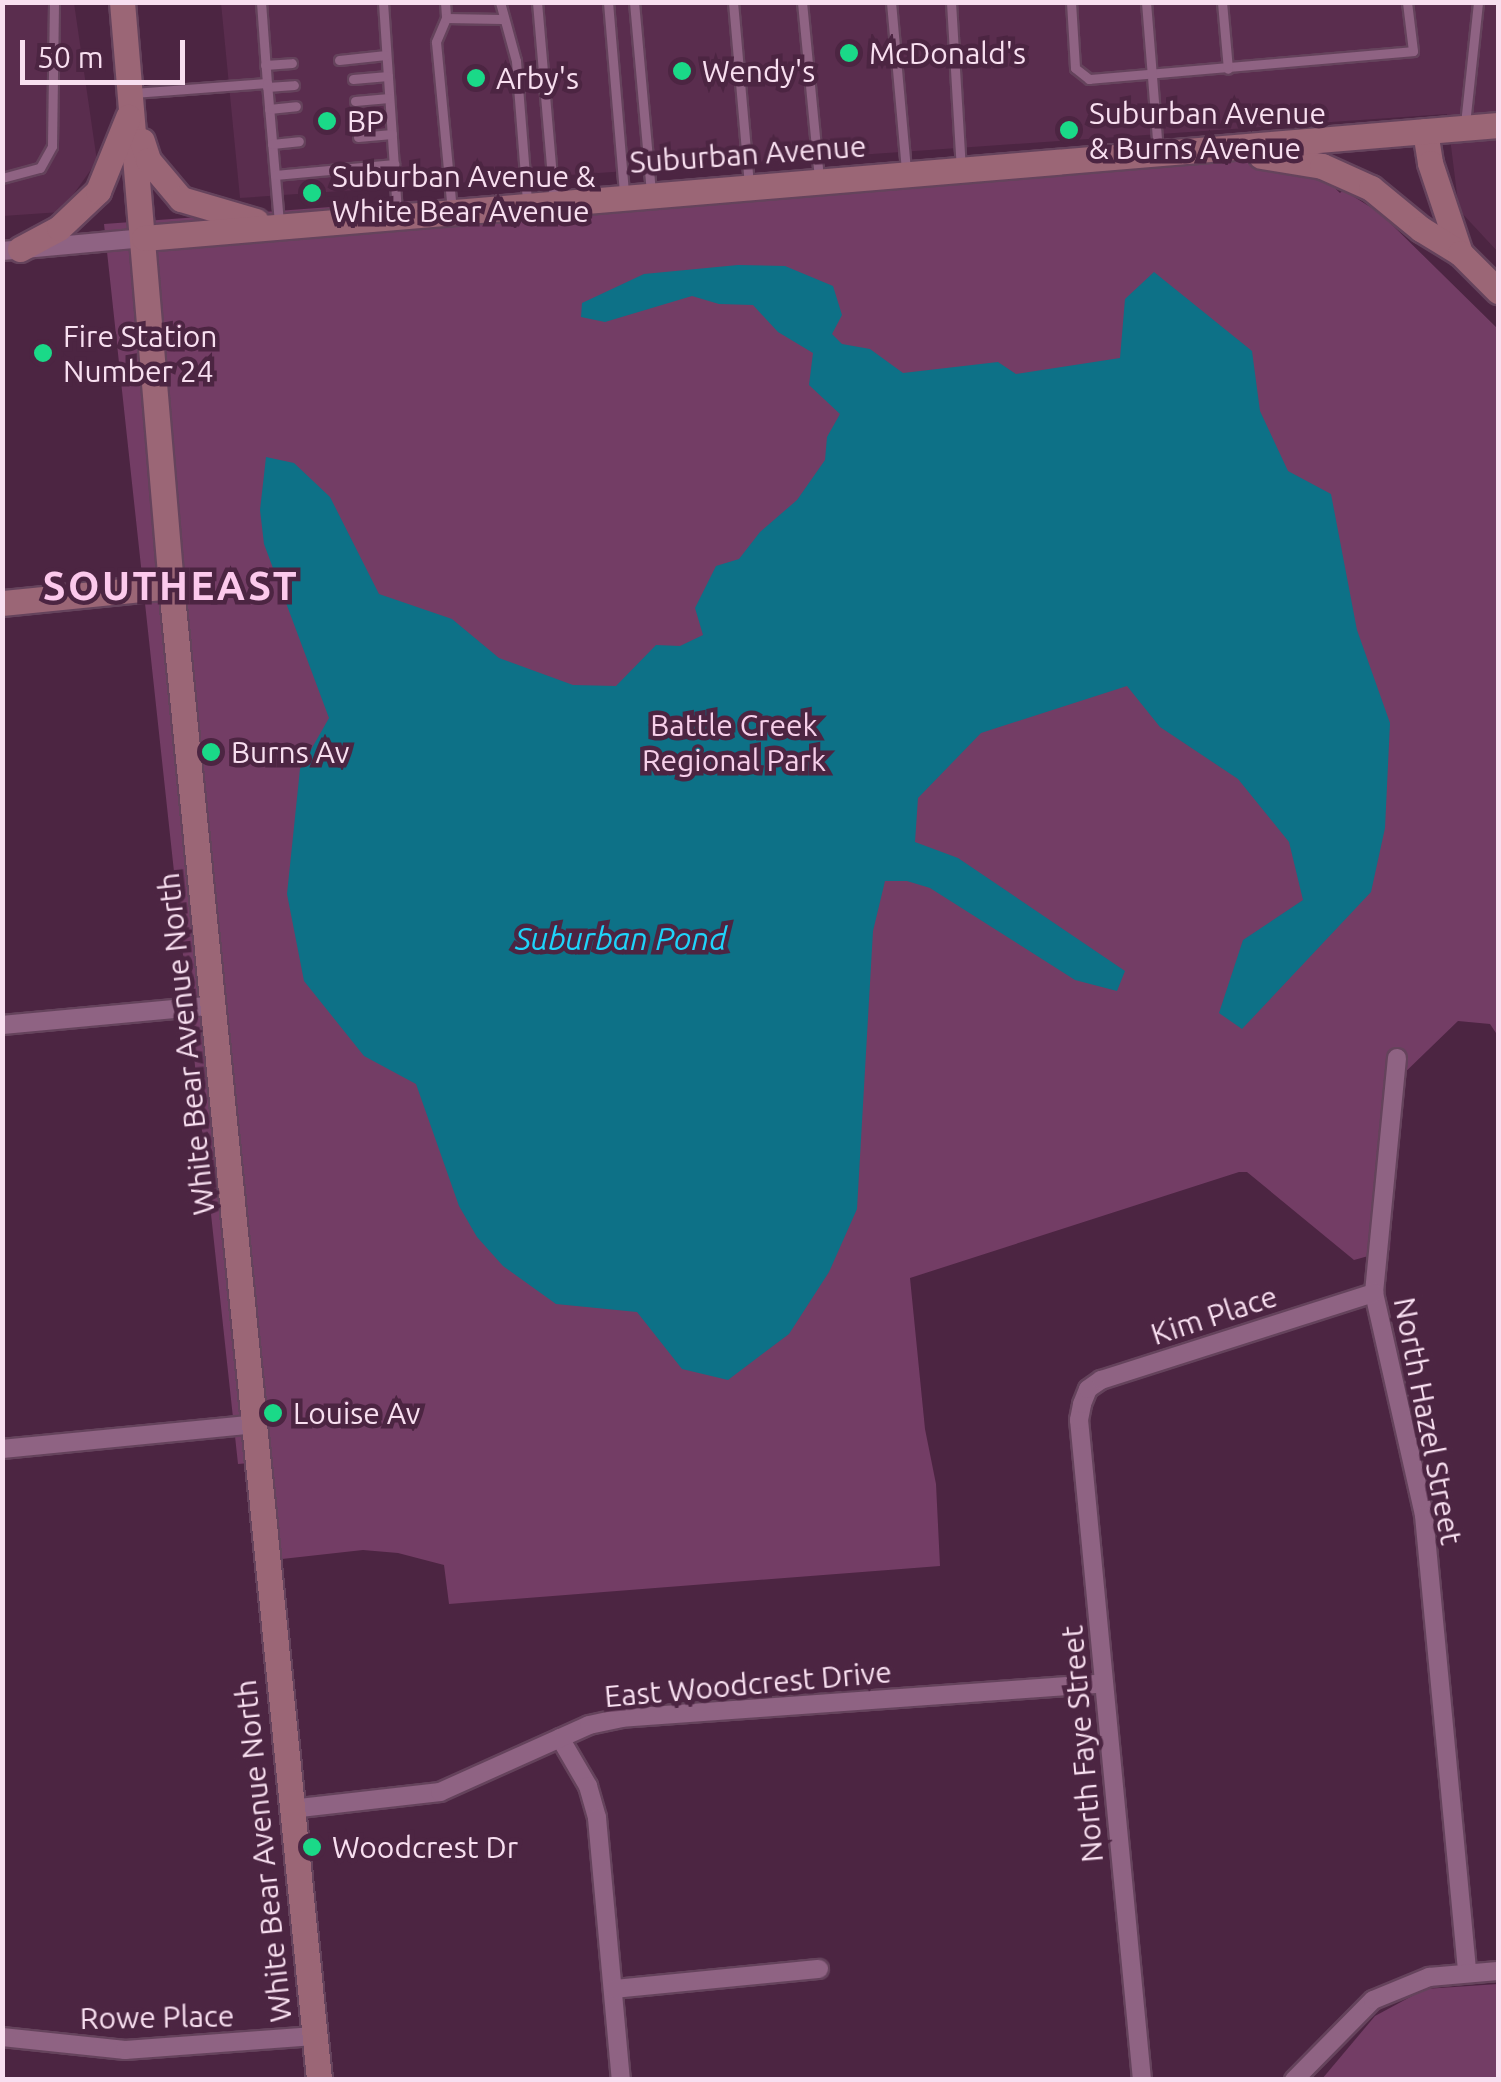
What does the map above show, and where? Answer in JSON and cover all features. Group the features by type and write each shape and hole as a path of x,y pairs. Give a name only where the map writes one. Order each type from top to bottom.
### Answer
{"street":[{"name":"White Bear Avenue North","path":"122,2 172,586 216,1005 318,2080"},
{"path":"131,100 148,160 181,199 247,220 312,224"},
{"path":"11,250 60,228 98,191 131,100"},
{"name":"Suburban Avenue","path":"11,250 748,185 1498,125"},
{"path":"1426,131 1430,163 1460,252"},
{"path":"1222,150 1322,166 1348,176 1460,252 1498,291"},
{"path":"2,603 172,586"},
{"path":"2,1026 216,1005"},
{"name":"North Hazel Street","path":"1397,1058 1374,1293 1424,1515 1466,1973"},
{"name":"Kim Place","path":"1082,1404 1088,1390 1101,1380 1374,1293"},
{"name":"North Faye Street","path":"1082,1404 1079,1420 1142,2080"},
{"path":"2,1449 255,1424"},
{"name":"East Woodcrest Drive","path":"291,1809 440,1792 560,1738 621,1718 1104,1683"},
{"path":"560,1738 588,1786 597,1818 622,2080"},
{"path":"614,1990 818,1969"},
{"path":"1294,2080 1373,2000 1429,1977 1498,1971"},
{"name":"Rowe Place","path":"2,2037 125,2050 314,2036"}],"lane":[{"path":"2,178 40,168 52,146 54,2"},
{"path":"260,2 278,222"},
{"path":"383,2 397,216"},
{"path":"445,2 446,18 436,42 452,211"},
{"path":"500,2 516,62 527,205"},
{"path":"537,2 554,202"},
{"path":"608,2 624,196"},
{"path":"634,2 651,194"},
{"path":"733,2 748,185"},
{"path":"802,2 819,181"},
{"path":"891,2 906,174"},
{"path":"952,2 961,170"},
{"path":"1070,2 1075,68 1090,79 1413,52 1408,2"},
{"path":"1146,2 1158,154"},
{"path":"1222,2 1228,69"},
{"path":"1465,128 1478,2"},
{"path":"446,18 502,19"},
{"path":"339,60 386,56"},
{"path":"265,65 292,63"},
{"path":"353,80 388,76"},
{"path":"131,100 294,85"},
{"path":"355,101 389,98"},
{"path":"268,108 296,106"},
{"path":"358,137 392,134"},
{"path":"272,144 299,141"},
{"path":"275,175 394,164"}],"shaded area":[{"path":"3,3 74,3 97,161 61,212 3,216"},
{"path":"221,3 1498,3 1498,252 1459,210 1447,114 240,198"}],"green space":[{"name":"Battle Creek Regional Park","path":"1280,136 1340,193 1343,190 1380,213 1498,329 1498,1036 1490,1024 1458,1021 1397,1080 1390,1250 1354,1260 1247,1172 1239,1172 910,1278 925,1429 936,1484 940,1566 449,1604 444,1565 398,1553 363,1550 273,1560 261,1462 238,1464 104,224"},
{"path":"1498,1984 1498,2079 1322,2079 1375,2016 1425,1989"}],"water":[{"name":"Suburban Pond","path":"738,265 785,266 833,286 842,315 832,334 842,344 870,349 903,373 998,362 1016,374 1120,358 1125,299 1154,272 1252,351 1260,411 1288,471 1331,494 1357,630 1390,723 1385,828 1371,892 1242,1029 1219,1013 1243,940 1303,900 1289,842 1238,779 1160,727 1127,686 981,733 918,798 915,842 958,858 1125,971 1117,991 1075,980 930,888 907,881 885,881 873,931 857,1209 829,1272 789,1334 728,1380 682,1369 637,1312 556,1304 503,1266 477,1237 459,1206 416,1084 364,1056 304,981 287,894 300,769 329,718 264,544 260,510 266,457 294,463 330,497 379,594 452,619 499,658 573,685 616,686 656,645 680,646 703,635 695,608 716,566 739,559 760,532 797,500 825,460 827,437 840,414 809,385 813,353 778,332 753,305 719,304 692,296 605,322 581,317 582,303 644,274"}],"place":[{"name":"McDonald's","path":"849,53"},
{"name":"Wendy's","path":"682,71"},
{"name":"Arby's","path":"476,78"},
{"name":"BP","path":"327,121"},
{"name":"Suburban Avenue & Burns Avenue","path":"1069,130"},
{"name":"Suburban Avenue & White Bear Avenue","path":"312,193"},
{"name":"Fire Station Number 24","path":"43,353"},
{"name":"Burns Av","path":"211,752"},
{"name":"Louise Av","path":"273,1413"},
{"name":"Woodcrest Dr","path":"312,1847"}],"district":[{"name":"SOUTHEAST","path":"171,586"}]}
